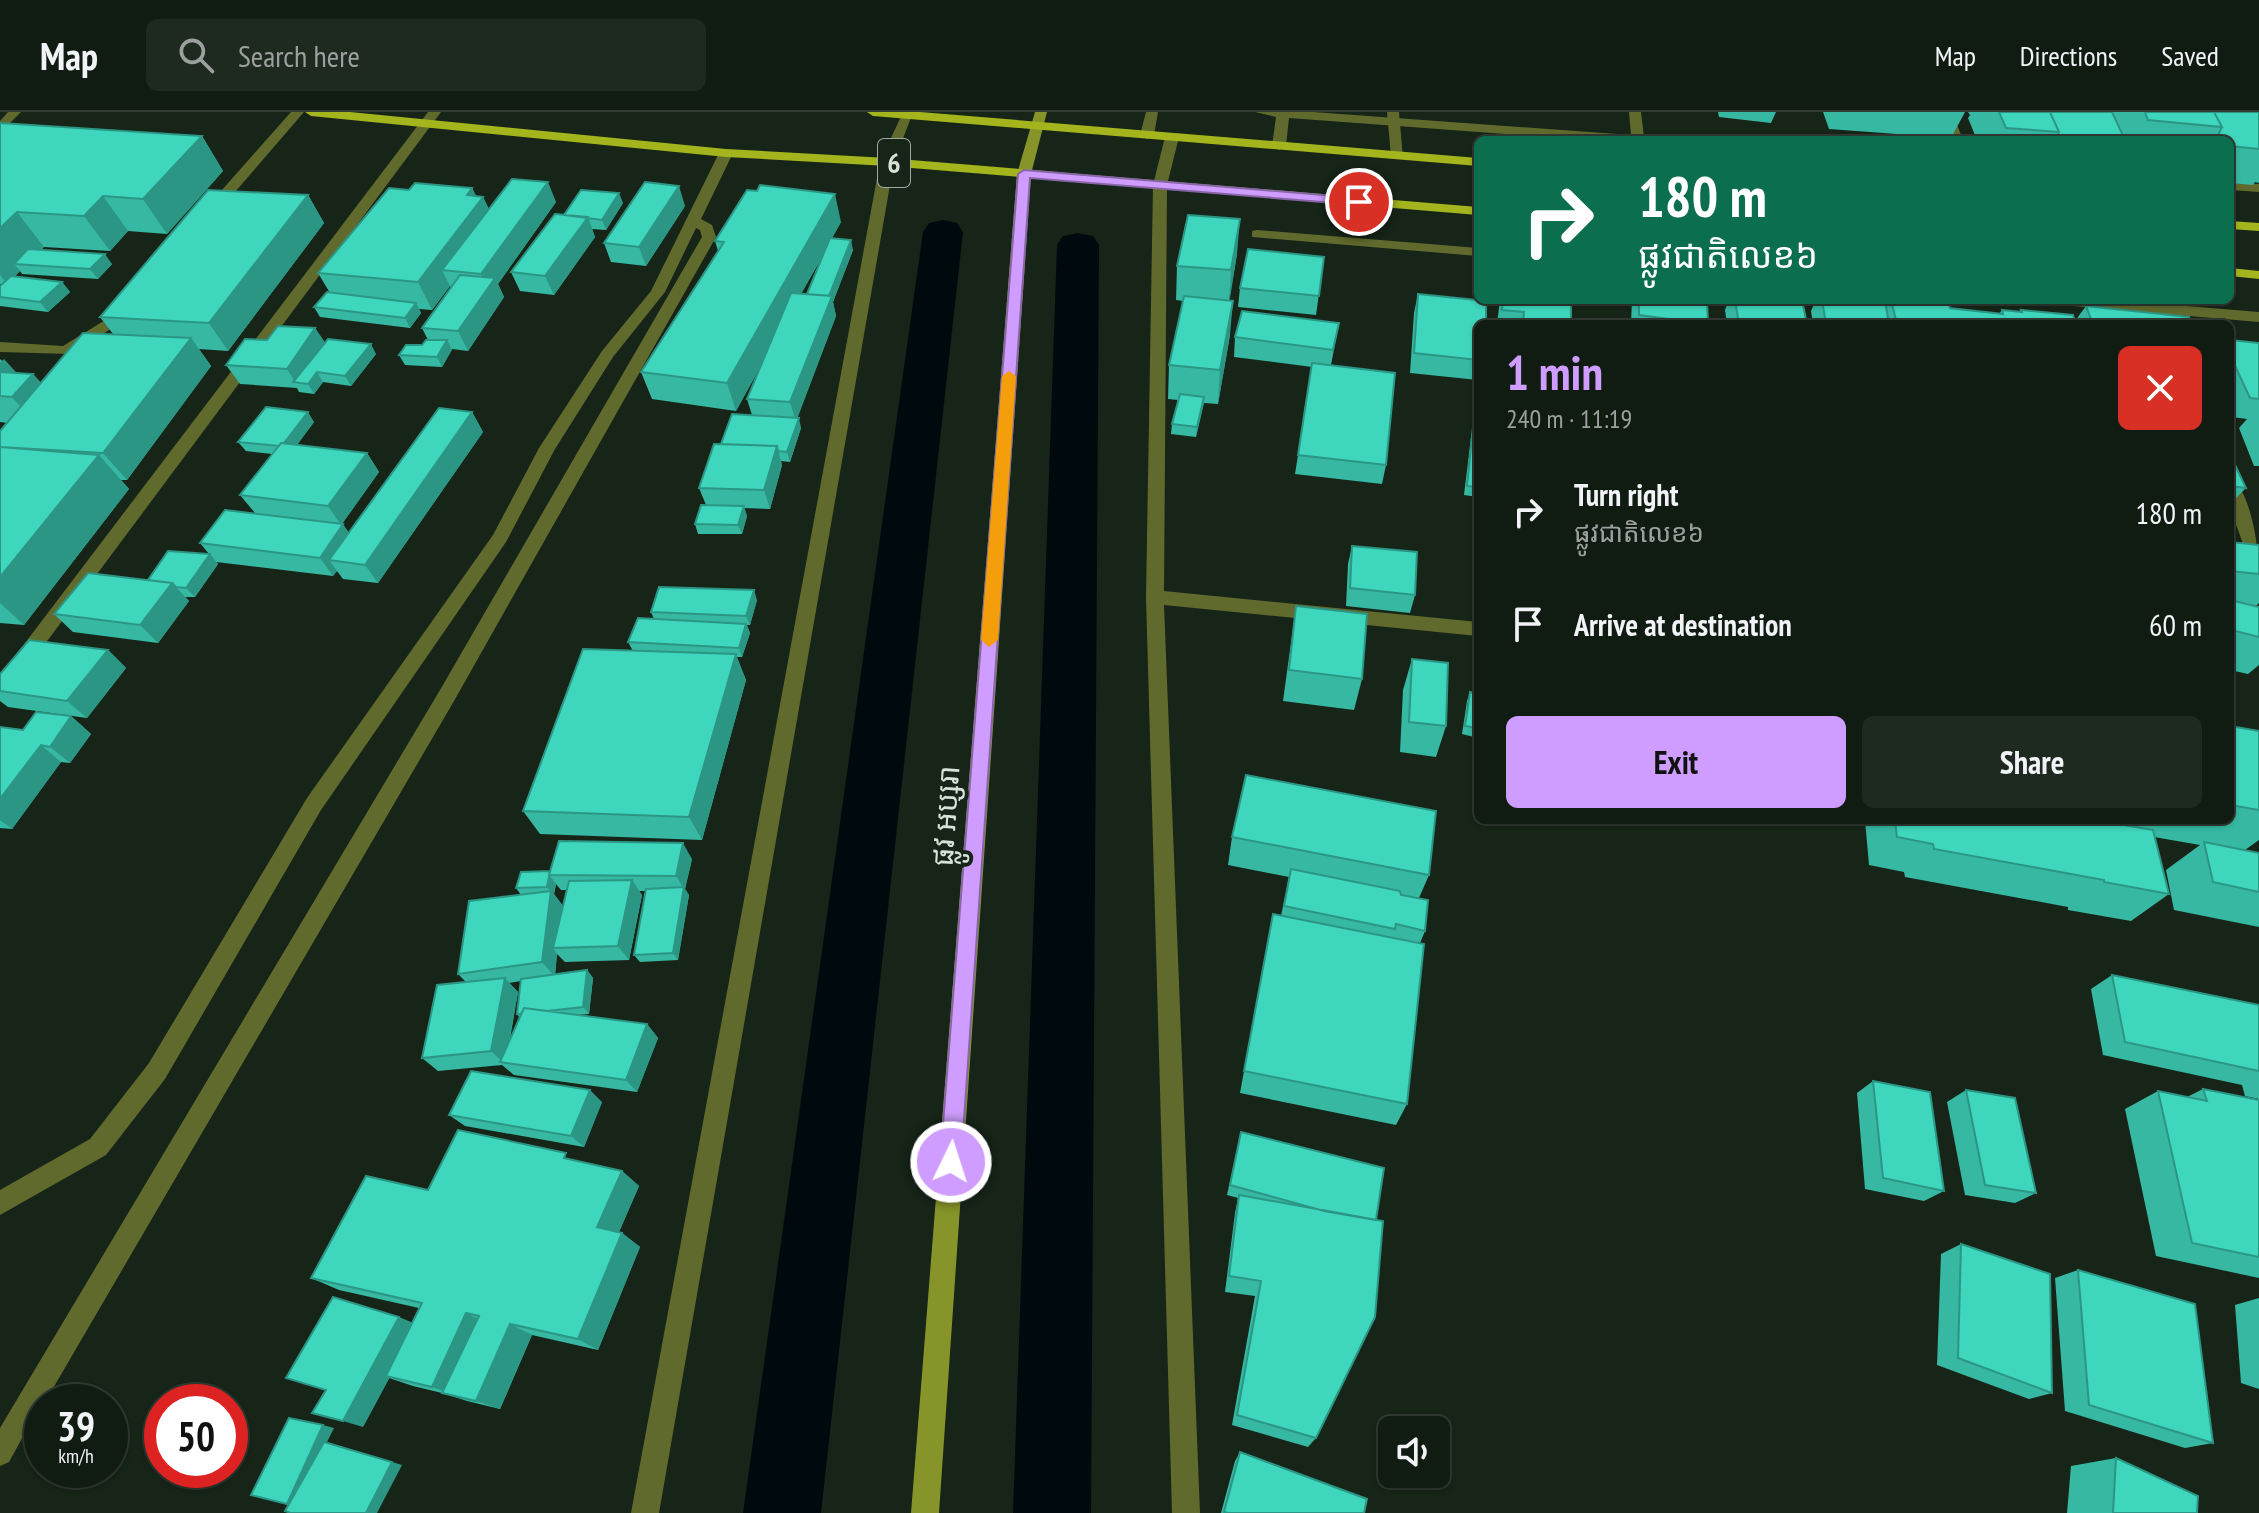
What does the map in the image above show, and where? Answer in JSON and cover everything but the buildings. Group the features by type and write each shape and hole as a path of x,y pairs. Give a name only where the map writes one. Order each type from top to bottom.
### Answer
{"main road":[{"name":"6","path":"311,112 431,117 726,153 887,162 1474,211"},
{"name":"6","path":"873,112 1040,119 1147,135 1474,162"},
{"name":"ផ្លូវ អប្សរា","path":"925,1513 1024,174 1040,119"},
{"path":"2234,225 2259,227"},
{"path":"2234,272 2259,275"}],"street":[{"path":"0,129 15,112"},
{"path":"197,228 298,112"},
{"path":"1147,135 1152,112"},
{"path":"1261,112 1394,116 1591,136"},
{"path":"1635,112 1638,136"},
{"path":"1946,112 1955,136"},
{"path":"1279,146 1283,113"},
{"path":"645,1513 887,162 906,115"},
{"path":"1394,116 1398,156"},
{"path":"0,690 431,117"},
{"path":"1172,137 1160,185 1155,597 1186,1513"},
{"path":"0,1203 98,1147 157,1071 314,804 500,538 547,448 607,354 658,292 726,153"},
{"path":"2234,186 2259,188"},
{"path":"0,1453 503,602 702,251 710,232 693,220"},
{"path":"1257,234 1474,252"},
{"path":"0,347 66,351 115,320 136,297"},
{"path":"2156,304 2259,317"},
{"path":"2234,496 2259,563"},
{"path":"1155,597 1474,629"}],"waterway":[{"path":"782,1513 943,232"},
{"path":"1052,1513 1078,245"}],"slow traffic":[{"path":"989,640 1009,376"}],"route":[{"path":"951,1162 1024,174 1359,202"}]}
